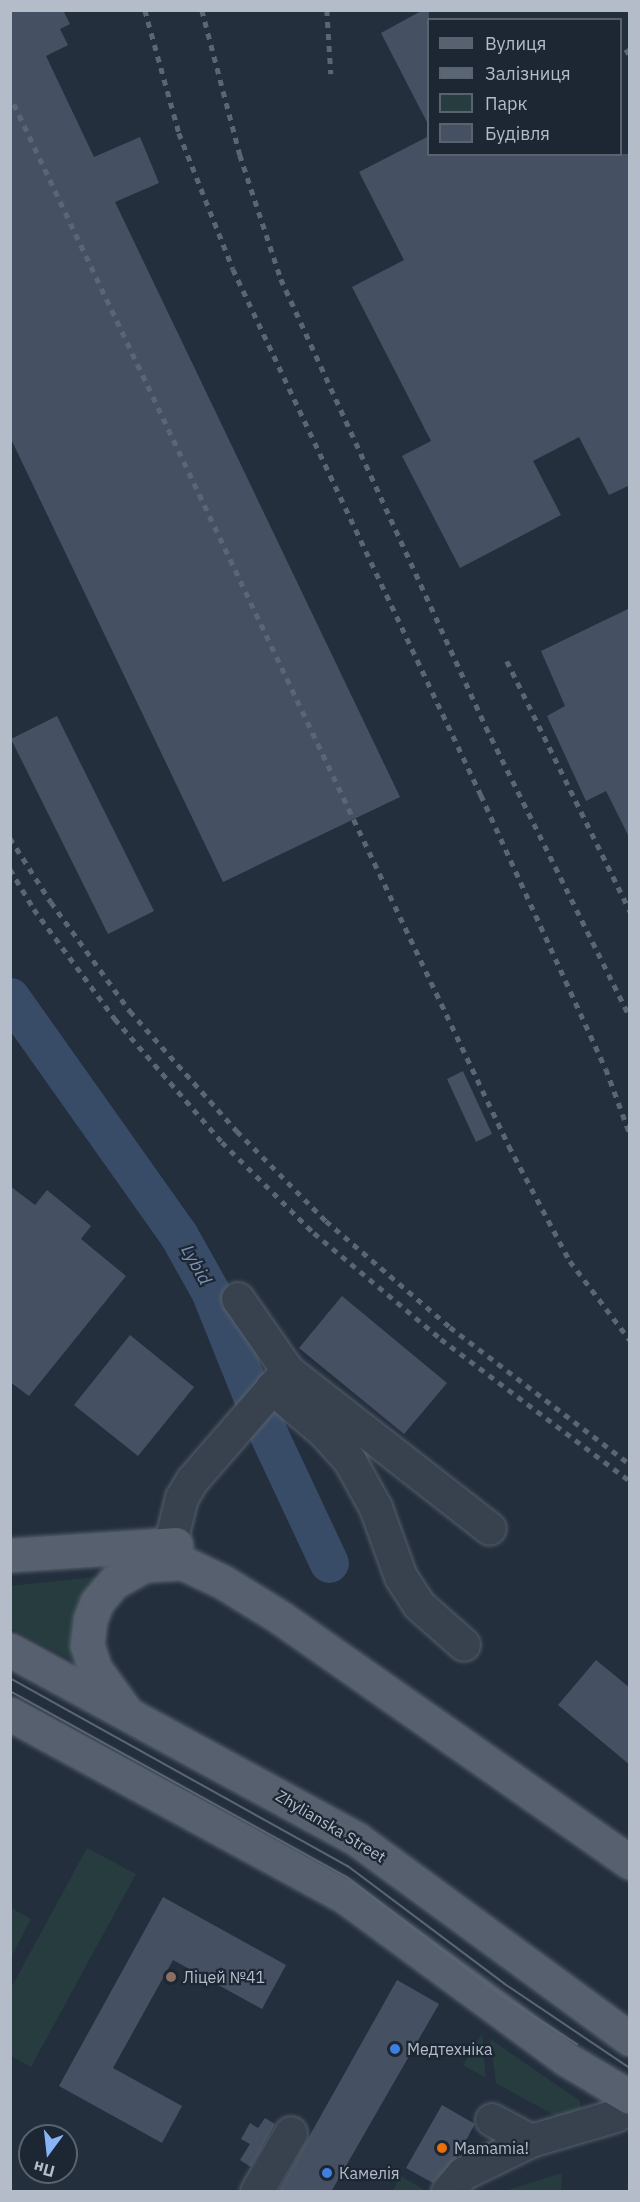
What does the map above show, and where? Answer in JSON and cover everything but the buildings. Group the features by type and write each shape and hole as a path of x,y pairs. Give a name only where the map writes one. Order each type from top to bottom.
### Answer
{"main road":[{"path":"10,1555 171,1542 215,1557 248,1576 630,1835"},
{"path":"126,1712 95,1669 87,1645 90,1620 97,1602 114,1582 145,1565 183,1563 224,1582 281,1618 630,1862"},
{"name":"Zhylianska Street","path":"10,1650 358,1840 630,2039"},
{"path":"10,1714 344,1896 566,2059 623,2107"}],"lane":[{"path":"238,1299 274,1385 325,1433 350,1461 376,1508 401,1577 419,1605 464,1645"},
{"path":"171,1542 182,1498 274,1385"},
{"path":"274,1385 490,1529"},
{"path":"448,2192 463,2174 531,2141 623,2107"},
{"path":"492,2120 531,2141"},
{"path":"257,2192 291,2133"}],"green space":[{"path":"10,975 34,1019 20,1028 11,1024"},
{"path":"104,1576 78,1663 11,1628 10,1586"},
{"path":"87,1848 136,1874 31,2067 11,2056 11,1988"},
{"path":"11,1908 31,1919 11,1957"},
{"path":"482,2034 486,2078 463,2065"},
{"path":"490,2039 580,2101 581,2111 563,2120 496,2083"},
{"path":"562,2173 561,2191 504,2191"},
{"path":"401,2176 426,2191 393,2191"}],"waterway":[{"name":"Lybid","path":"10,997 178,1234 210,1291 261,1418 329,1563"}],"tram line":[{"path":"10,1678 348,1866 505,1984 630,2068"},
{"path":"10,1691 347,1877 504,1997 577,2044"}],"railway":[{"path":"145,10 179,133 233,269 481,795 606,1069 630,1134"},
{"path":"202,10 240,155 281,279 486,727 630,1017"},
{"path":"327,10 331,74"},
{"path":"626,49 630,56"},
{"path":"14,104 509,1146 570,1261 630,1340"},
{"path":"507,661 630,911"},
{"path":"10,838 51,902 130,1011 237,1131 326,1221 450,1327 630,1464"},
{"path":"10,869 34,909 115,1019 222,1142 314,1233 441,1339 630,1481"}],"place":[{"name":"Ліцей №41","path":"171,1977"},
{"name":"Медтехніка","path":"395,2049"},
{"name":"Mamamia!","path":"442,2148"},
{"name":"Камелія","path":"327,2173"}]}
